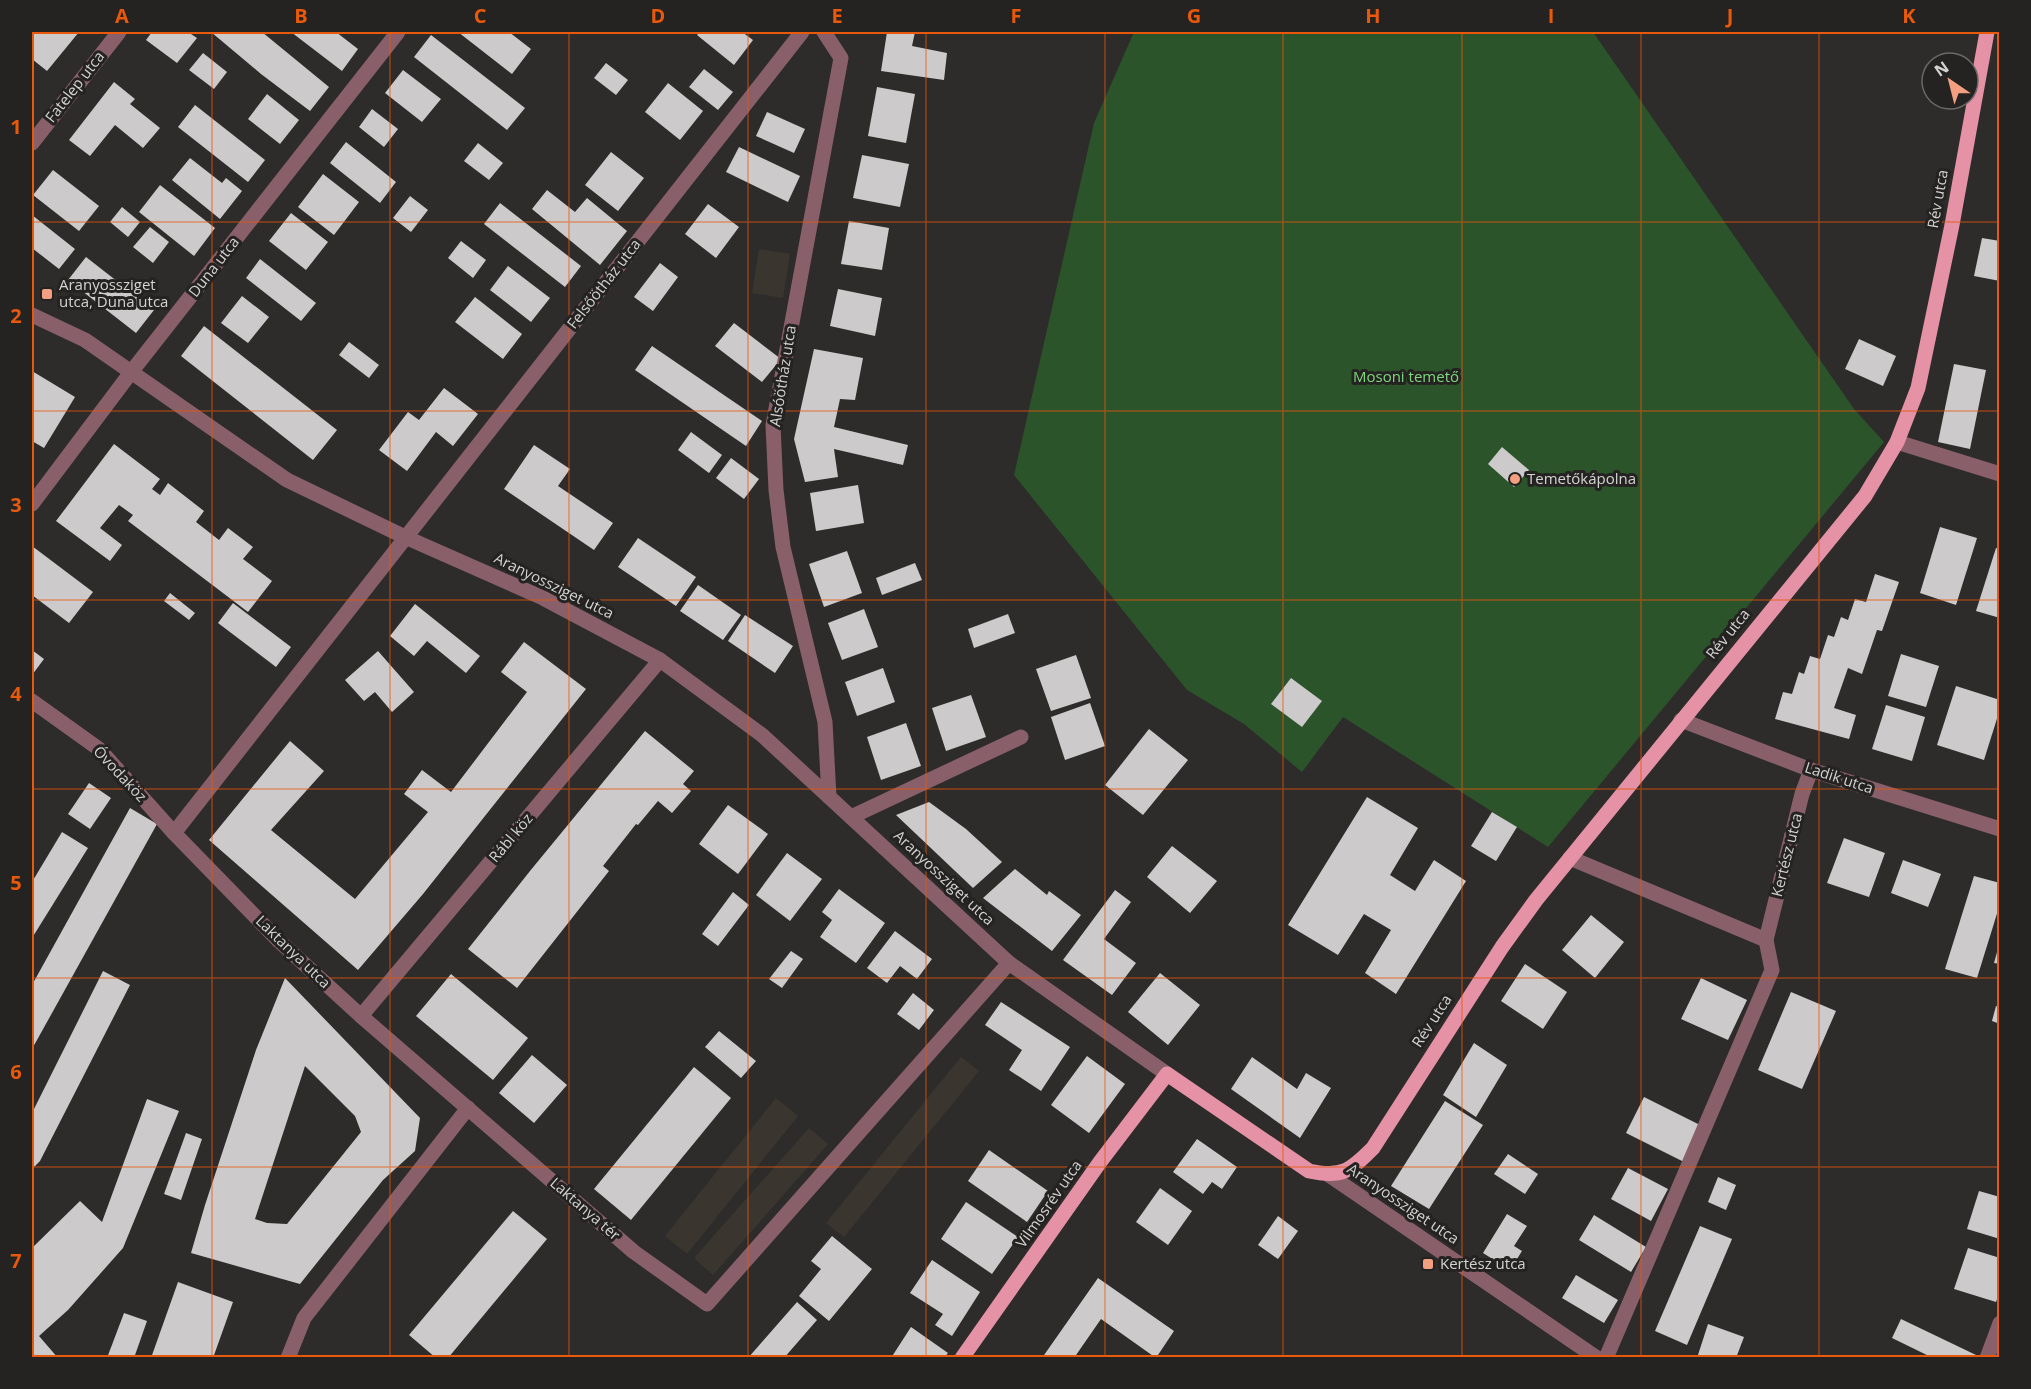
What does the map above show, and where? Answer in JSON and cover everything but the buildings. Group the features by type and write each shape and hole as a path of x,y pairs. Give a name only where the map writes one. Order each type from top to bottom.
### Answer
{"main road":[{"name":"Rév utca","path":"1329,1175 1352,1168 1373,1148 1502,947 1536,900 1865,496 1897,442 1918,388 1923,366 1952,225 1987,32"},
{"name":"Aranyossziget utca","path":"1167,1074 1309,1172 1329,1175"},
{"name":"Vilmosrév utca","path":"962,1358 1100,1162 1167,1074"}],"street":[{"name":"Fatelep utca","path":"32,143 119,32"},
{"name":"Duna utca","path":"32,504 132,371 398,32"},
{"name":"Felsőötház utca","path":"405,537 802,32"},
{"name":"Alsóötház utca","path":"824,32 841,58 773,425 776,490 783,547 825,722 829,797"},
{"name":"Aranyossziget utca","path":"32,315 85,340 287,480 405,537 543,598 660,660 762,735 1009,963 1167,1074"},
{"path":"1897,442 2000,474"},
{"path":"174,833 405,537"},
{"name":"Rábl köz","path":"361,1016 660,660"},
{"name":"Óvodaköz","path":"32,701 99,749 174,833"},
{"name":"Ladik utca","path":"1681,720 1810,770 2000,829"},
{"path":"851,817 1021,737"},
{"name":"Kertész utca","path":"1606,1358 1772,970 1766,940 1810,770"},
{"name":"Laktanya utca","path":"174,833 279,941 361,1016 468,1108"},
{"path":"1570,858 1766,940"},
{"name":"Laktanya tér","path":"468,1108 634,1252 706,1304 1009,963"},
{"path":"288,1358 304,1318 468,1108"},
{"name":"Aranyossziget utca","path":"1329,1175 1597,1358"},
{"path":"1987,1358 2000,1323"}],"shaded area":[{"path":"759,249 790,254 783,298 752,293"},
{"path":"961,1057 979,1071 844,1237 826,1223"},
{"path":"776,1098 798,1116 687,1254 665,1236"},
{"path":"809,1128 828,1144 713,1275 694,1258"}],"green space":[{"name":"Mosoni temető","path":"1134,32 1593,32 1854,409 1884,442 1548,847 1343,717 1302,772 1244,724 1187,690 1014,475 1094,123"}],"place":[{"name":"Aranyossziget utca, Duna utca","path":"47,294"},
{"name":"Temetőkápolna","path":"1515,479"},
{"name":"Kertész utca","path":"1428,1264"}]}
